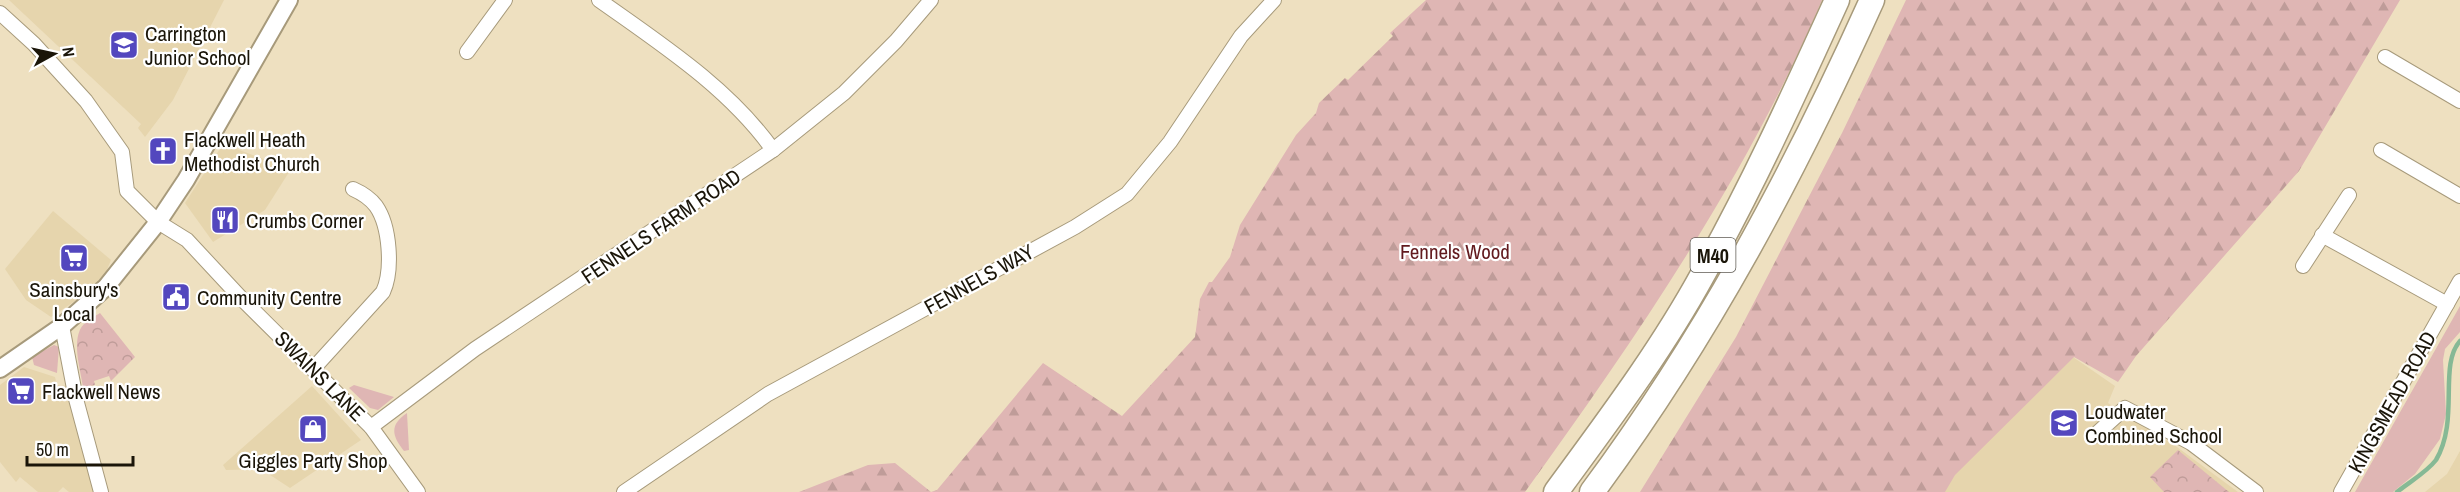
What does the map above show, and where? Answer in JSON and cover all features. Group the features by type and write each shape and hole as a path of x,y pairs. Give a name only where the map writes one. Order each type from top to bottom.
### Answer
{"highway":[{"name":"M40","path":"1556,492 1643,373 1703,274 1787,110 1837,0"},
{"name":"M40","path":"1592,492 1701,333 1756,238 1838,75 1872,0"}],"street":[{"path":"0,369 62,326 106,287 158,222 186,180 289,0"},
{"path":"467,52 504,0"},
{"path":"600,0 686,61 760,131 773,150"},
{"name":"FENNELS FARM ROAD","path":"371,427 475,349 773,150 844,93 896,41 931,0"},
{"name":"FENNELS WAY","path":"624,492 768,394 1075,227 1127,194 1170,142 1241,36 1274,0"},
{"name":"SWAINS LANE","path":"0,13 34,44 86,101 122,152 127,191 158,222 187,240 241,298 371,427 418,492"},
{"path":"2385,57 2460,101"},
{"path":"2382,150 2460,196"},
{"path":"314,369 377,299 388,282 384,231 374,203 353,189"},
{"path":"2303,266 2349,195"},
{"path":"2322,235 2447,304"},
{"name":"KINGSMEAD ROAD","path":"2341,492 2460,281"},
{"path":"62,326 76,399 101,492"},
{"path":"2094,436 2125,408 2191,443 2256,492"}],"shaded area":[{"name":"Carrington Junior School","path":"9,0 224,0 173,100 145,137 138,128 141,124"},
{"path":"223,144 291,169 265,210 213,242 185,203"},
{"path":"53,211 111,260 106,272 87,293 51,317 26,300 5,269"},
{"name":"Loudwater Combined School","path":"2060,348 2115,386 2108,403 2177,447 2238,492 1913,492"},
{"path":"24,367 55,377 57,385 69,386 94,492 69,492 63,487 58,492 38,492 20,477 16,482 0,462 0,385"},
{"path":"312,386 361,440 290,488 261,469 226,470 223,465"},
{"path":"2460,451 2460,492 2425,492 2447,474"}],"green space":[{"name":"Fennels Wood","path":"1426,0 1822,0 1793,65 1725,192 1608,375 1525,492 931,492 937,490 1043,363 1122,416 1195,337 1200,299 1209,282 1212,282 1230,257 1240,225 1296,135 1316,113 1319,103 1345,78 1348,80 1393,36 1390,33"},
{"path":"1906,0 2400,0 2299,171 2136,356 2118,382 2074,357 1955,475 1945,492 1640,492 1736,337 1842,133"},
{"path":"2460,306 2460,332 2445,349 2443,360 2446,414 2440,439 2415,474 2393,492 2355,492"},
{"path":"100,313 135,357 111,381 109,376 94,381 95,385 83,387 77,346 78,338 84,324"},
{"path":"54,345 59,347 57,373 34,365 32,357"},
{"path":"354,385 394,397 378,410 370,408 349,388"},
{"path":"407,413 409,450 404,451 394,431 397,422"},
{"path":"2178,450 2229,492 2164,492 2150,477"},
{"path":"895,463 931,492 799,492 868,465"}],"waterway":[{"path":"2397,492 2432,465 2443,444 2447,428 2450,364 2460,341"}],"place":[{"name":"Carrington Junior School","path":"124,45"},
{"name":"Flackwell Heath Methodist Church","path":"163,151"},
{"name":"Crumbs Corner","path":"225,220"},
{"name":"Sainsbury's Local","path":"74,258"},
{"name":"Community Centre","path":"176,297"},
{"name":"Flackwell News","path":"21,391"},
{"name":"Loudwater Combined School","path":"2064,423"},
{"name":"Giggles Party Shop","path":"313,429"}]}
